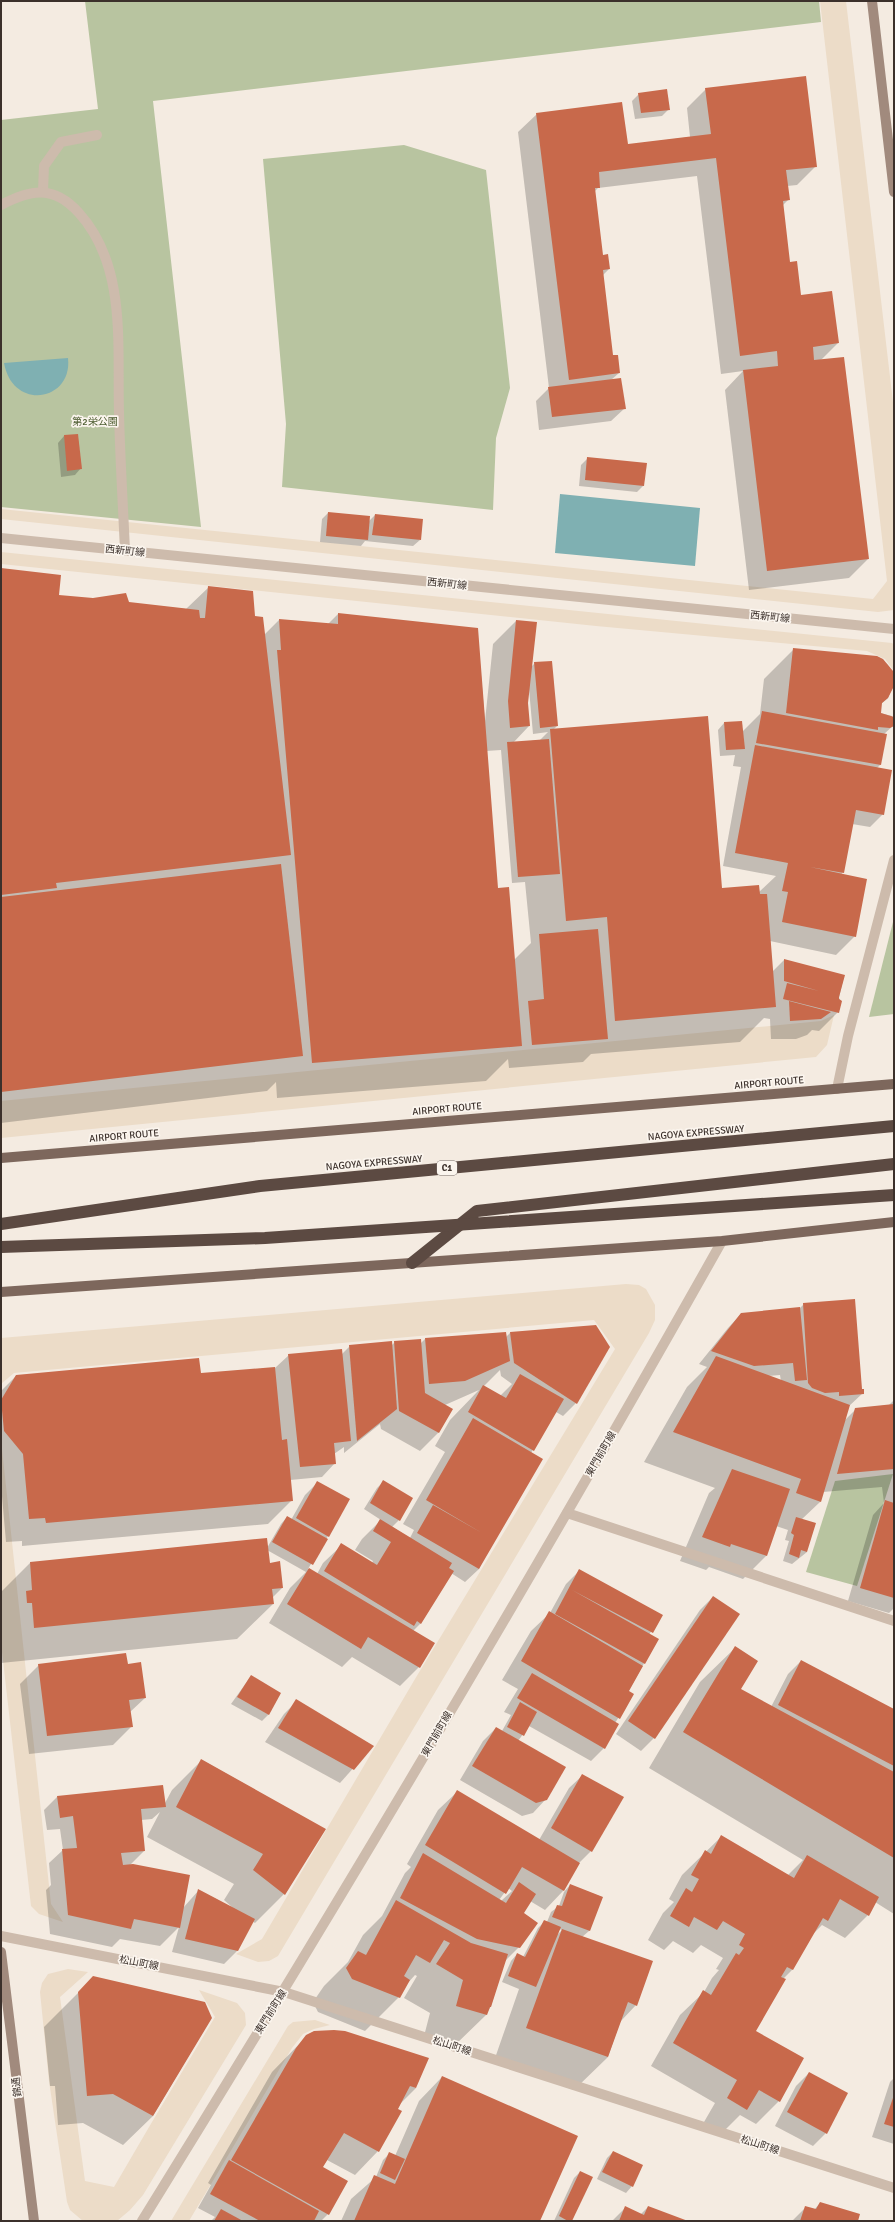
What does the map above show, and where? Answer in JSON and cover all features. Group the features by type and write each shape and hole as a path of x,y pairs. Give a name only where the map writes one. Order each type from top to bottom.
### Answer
{"highway":[{"name":"NAGOYA EXPRESSWAY","path":"1,1224 260,1186 894,1126"},
{"path":"412,1263 477,1211 894,1164"},
{"path":"1,1247 265,1238 894,1195"}],"main road":[{"name":"AIRPORT ROUTE","path":"1,1158 894,1084"},
{"path":"1,1292 722,1241 894,1222"}],"street":[{"path":"872,1 894,192"},
{"path":"43,191 44,166 61,142 97,135"},
{"path":"1,205 22,194 43,191 70,203 90,225 104,251 113,284 118,335 119,411 125,551"},
{"name":"西新町線","path":"1,538 894,629"},
{"path":"837,1089 848,1036 894,860"},
{"name":"東門前町線","path":"142,2221 284,1992 567,1513 722,1241"},
{"path":"567,1513 894,1621"},
{"name":"松山町線","path":"1,1936 284,1992 894,2188"},
{"name":"錦通","path":"1,1952 34,2221"}],"green space":[{"name":"第2栄公園","path":"85,1 819,1 821,22 153,101 201,527 1,507 1,120 98,109"},
{"path":"404,145 486,170 510,388 496,438 493,510 282,487 286,424 263,159"},
{"path":"894,918 894,1014 869,1017"},
{"path":"893,1474 857,1586 806,1572 835,1481"}],"shaded area":[{"path":"820,1 846,1 894,411 894,610 878,612 1,519 1,509 873,599 887,581"},
{"path":"1,552 892,643 894,645 894,671 885,659 867,651 596,626 1,564"},
{"path":"834,1015 827,1045 816,1057 1,1138 1,1101 821,1021"},
{"path":"626,1284 639,1285 646,1289 655,1305 655,1320 649,1333 278,1956 269,1961 258,1962 236,1954 262,1939 415,1679 615,1349 594,1320 14,1373 1,1384 1,1338"},
{"path":"1,1440 51,1904 63,1922 39,1914 31,1906 1,1643"},
{"path":"68,1969 88,1972 60,1997 85,2181 114,2187 215,2017 199,1990 237,2003 245,2013 246,2025 143,2195 130,2210 117,2221 83,2221 70,2210 67,2202 49,2081 40,1992 42,1983 48,1974"},
{"path":"315,2020 330,2025 314,2029 303,2034 292,2048 189,2221 171,2221 288,2026 293,2022"}],"water":[{"path":"68,358 67,373 61,384 52,391 41,395 30,394 18,389 10,379 4,363"},
{"path":"560,494 700,508 695,566 555,553"}],"building":[{"path":"806,76 817,167 786,170 790,200 783,201 790,262 797,261 801,295 832,291 839,343 813,347 814,360 844,357 869,559 767,571 743,370 778,366 777,351 740,356 716,158 599,172 600,188 595,188 603,255 608,254 610,269 603,270 613,355 618,355 620,373 569,380 536,113 622,102 628,144 711,134 705,88"},
{"path":"667,89 670,110 641,113 638,93"},
{"path":"621,378 626,409 552,417 548,387"},
{"path":"78,434 82,469 67,471 64,435"},
{"path":"587,457 647,463 644,486 585,480"},
{"path":"328,512 370,516 368,540 326,536"},
{"path":"375,514 423,519 421,540 372,535"},
{"path":"1,568 61,575 59,595 93,598 126,593 129,602 199,610 200,618 205,618 208,586 253,591 255,616 263,617 291,855 56,883 57,888 1,895"},
{"path":"338,613 478,628 498,888 509,887 522,1046 312,1063 277,650 281,650 279,619 338,624"},
{"path":"516,620 537,622 528,703 530,726 510,728 508,701"},
{"path":"793,648 877,656 883,659 893,671 894,686 888,698 882,703 881,713 894,717 894,726 890,728 878,727 878,730 786,713"},
{"path":"552,661 558,726 540,728 534,662"},
{"path":"762,711 887,734 881,765 756,743"},
{"path":"708,716 722,888 759,885 760,894 767,894 776,1007 615,1021 607,917 566,921 550,729"},
{"path":"742,721 745,749 726,750 724,722"},
{"path":"549,739 560,874 518,877 507,742"},
{"path":"755,745 892,770 884,815 856,810 844,873 810,867 867,879 856,937 782,922 788,892 782,891 788,863 735,853"},
{"path":"281,864 303,1056 1,1092 1,897"},
{"path":"598,929 608,1039 532,1045 528,1001 544,999 539,934"},
{"path":"784,959 845,975 839,997 842,1001 839,1013 783,999 787,983 819,991 784,981"},
{"path":"789,1001 831,1012 821,1019 790,1021"},
{"path":"855,1299 862,1389 864,1389 864,1394 839,1396 839,1392 825,1393 812,1388 808,1383 803,1303"},
{"path":"800,1307 807,1380 795,1381 793,1363 754,1366 711,1351 741,1313"},
{"path":"596,1325 610,1347 577,1404 514,1363 510,1332"},
{"path":"506,1332 510,1361 465,1381 429,1384 425,1338"},
{"path":"421,1339 425,1393 453,1409 439,1433 399,1411 394,1341"},
{"path":"392,1341 397,1409 357,1441 349,1345"},
{"path":"342,1349 351,1441 334,1443 336,1464 300,1467 288,1354"},
{"path":"716,1356 850,1405 821,1502 796,1493 801,1479 673,1432"},
{"path":"199,1358 201,1373 275,1367 282,1440 287,1439 293,1501 46,1523 45,1518 29,1519 23,1454 4,1431 1,1400 16,1375"},
{"path":"520,1374 564,1399 534,1451 468,1412 483,1385 506,1398"},
{"path":"894,1404 894,1469 837,1474 855,1408"},
{"path":"473,1418 543,1459 479,1569 417,1533 433,1505 482,1533 426,1500"},
{"path":"732,1469 790,1489 767,1556 731,1544 730,1547 702,1537"},
{"path":"383,1480 413,1498 400,1521 370,1503"},
{"path":"317,1481 350,1499 329,1537 296,1518"},
{"path":"885,1500 894,1503 894,1598 860,1588"},
{"path":"287,1516 328,1539 313,1565 272,1542"},
{"path":"796,1517 816,1523 807,1552 801,1550 799,1558 789,1554 794,1535 791,1533"},
{"path":"380,1519 452,1563 449,1568 454,1571 421,1624 417,1621 414,1626 324,1571 341,1543 377,1565 391,1542 373,1531"},
{"path":"267,1538 270,1563 280,1561 283,1588 272,1589 274,1604 34,1628 32,1603 27,1603 26,1591 32,1590 30,1562"},
{"path":"309,1568 435,1643 420,1668 368,1637 361,1649 287,1604"},
{"path":"579,1569 663,1615 653,1633 572,1590 659,1639 645,1664 555,1614"},
{"path":"713,1596 740,1614 655,1739 628,1721"},
{"path":"549,1611 643,1666 629,1691 634,1694 620,1719 521,1661"},
{"path":"735,1646 758,1661 741,1689 894,1772 894,1858 683,1732"},
{"path":"126,1653 128,1664 141,1662 146,1698 129,1700 133,1727 47,1736 38,1664"},
{"path":"801,1660 894,1709 894,1766 778,1705"},
{"path":"532,1673 619,1724 605,1749 517,1698"},
{"path":"251,1675 281,1693 269,1715 237,1697"},
{"path":"296,1699 374,1746 354,1770 278,1728"},
{"path":"520,1702 537,1712 524,1736 507,1727"},
{"path":"496,1727 566,1767 547,1800 536,1803 472,1766"},
{"path":"201,1759 326,1829 285,1895 253,1870 263,1854 176,1807"},
{"path":"582,1774 624,1797 592,1852 551,1828"},
{"path":"163,1785 166,1807 141,1809 145,1851 121,1853 123,1865 133,1864 190,1875 180,1928 134,1919 131,1929 68,1915 62,1849 77,1848 73,1816 60,1818 57,1796"},
{"path":"457,1790 580,1863 564,1891 522,1867 506,1894 425,1845"},
{"path":"721,1835 794,1878 807,1855 879,1897 869,1916 840,1899 828,1921 823,1918 793,1970 787,1967 781,1977 786,1979 756,2031 804,2058 780,2102 759,2090 747,2110 727,2098 737,2080 673,2043 703,1990 711,1995 736,1953 739,1955 744,1948 739,1945 745,1934 723,1921 717,1930 694,1917 689,1927 670,1916 686,1888 692,1892 699,1879 691,1875 705,1850 711,1854"},
{"path":"423,1853 506,1903 519,1882 536,1894 524,1913 538,1923 520,1948 477,1939 400,1898"},
{"path":"570,1884 603,1897 590,1931 552,1917 557,1905 562,1906"},
{"path":"198,1889 255,1919 238,1951 185,1939"},
{"path":"396,1900 471,1943 508,1954 487,2015 456,2006 463,1980 436,1964 450,1943 444,1940 430,1963 416,1955 404,1976 410,1980 400,1998 352,1979 346,1968 358,1951 366,1955"},
{"path":"544,1920 561,1927 536,1987 508,1976 517,1953 525,1957"},
{"path":"562,1929 653,1961 637,2006 628,2002 608,2057 526,2028"},
{"path":"93,1976 205,2002 212,2018 153,2116 113,2094 87,2096 78,1992"},
{"path":"314,2031 345,2031 429,2058 416,2088 410,2086 398,2109 402,2111 379,2152 344,2133 323,2167 348,2181 329,2215 231,2160 296,2048 306,2035"},
{"path":"809,2072 848,2093 827,2134 787,2112"},
{"path":"442,2076 578,2136 540,2221 354,2221 374,2175 395,2184"},
{"path":"894,2095 894,2127 884,2124"},
{"path":"613,2151 643,2165 633,2187 602,2172"},
{"path":"389,2152 405,2159 395,2180 380,2173"},
{"path":"229,2160 319,2211 314,2221 260,2221 210,2194"},
{"path":"580,2171 593,2177 572,2221 568,2221 559,2216"},
{"path":"820,2202 860,2214 858,2221 800,2221 805,2206 816,2209"},
{"path":"625,2206 644,2215 648,2206 688,2221 619,2221"},
{"path":"221,2209 243,2221 214,2221"}]}
